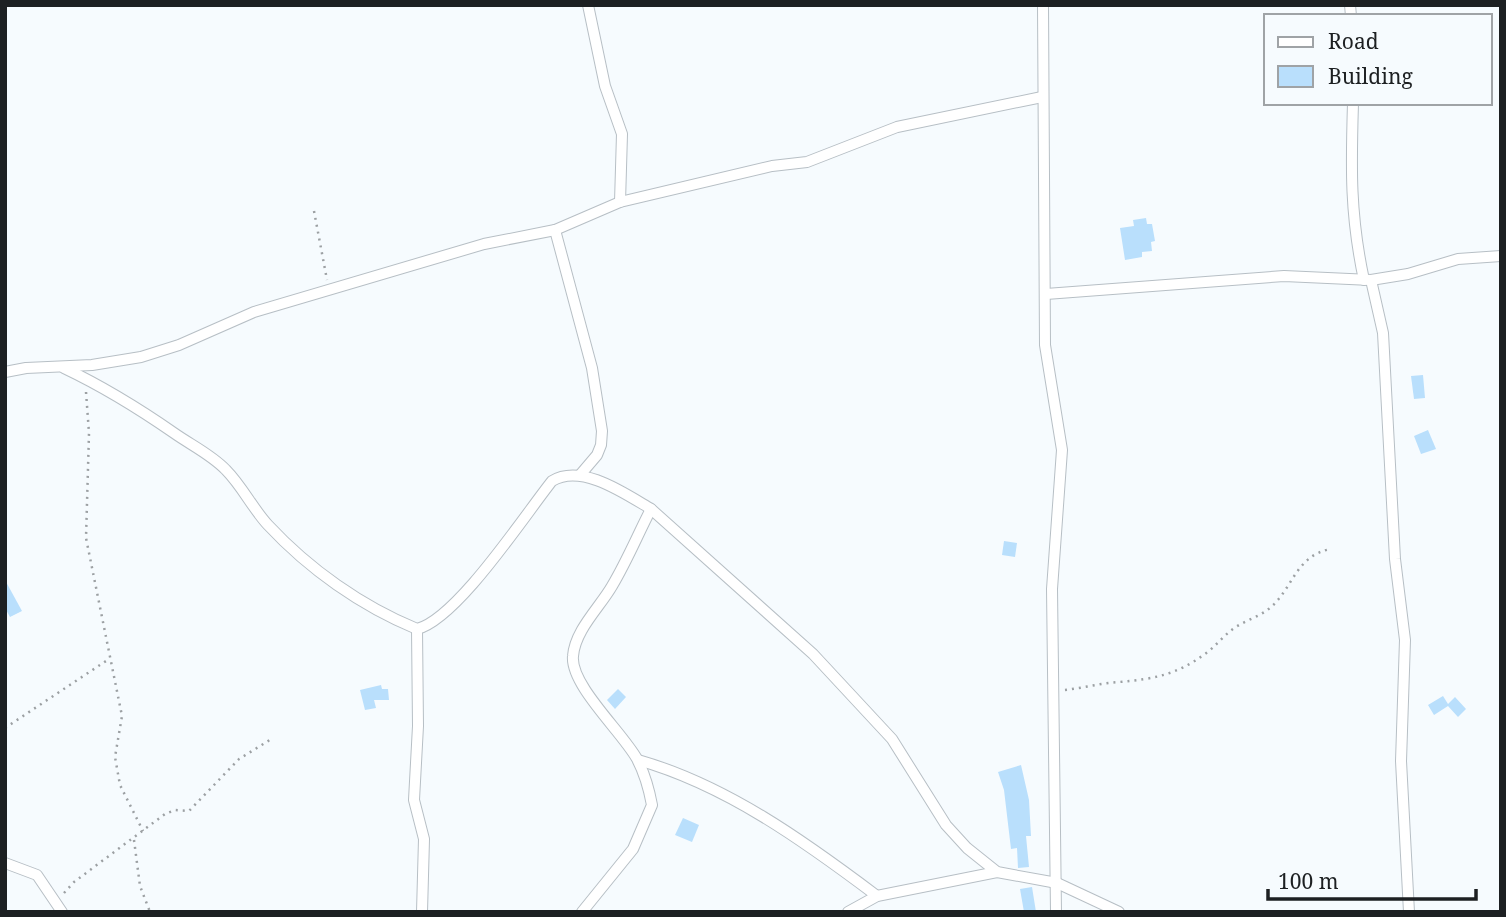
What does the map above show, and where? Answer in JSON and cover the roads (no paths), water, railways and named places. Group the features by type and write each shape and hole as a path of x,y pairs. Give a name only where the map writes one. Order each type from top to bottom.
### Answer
{"street":[{"path":"588,5 605,86 622,134 620,202"},
{"path":"1043,5 1045,345 1062,450 1052,589 1056,912"},
{"path":"5,372 26,368 64,368 141,357 179,345 235,318 484,244 555,230 620,202 772,166 807,162 897,127 1042,97"},
{"path":"1353,105 1350,185 1353,228 1383,333 1395,559 1405,640 1401,761 1409,912"},
{"path":"555,230 592,368 602,431 597,455 580,475"},
{"path":"1046,294 1284,276 1368,280 1408,274 1458,259 1501,256"},
{"path":"64,368 134,404 227,471 268,525 336,584 382,613 417,629 432,624 469,588 552,481 567,474 580,475 651,509 822,663 892,739 946,825 967,848 997,872"},
{"path":"582,912 633,849 652,805 638,760 576,673 572,657 578,638 612,586 651,509"},
{"path":"417,629 418,726 414,800 424,839 422,912"},
{"path":"638,760 700,781 810,846 877,897"},
{"path":"5,863 37,875 60,909"},
{"path":"848,912 877,897 997,872 1057,883 1119,912"}]}
